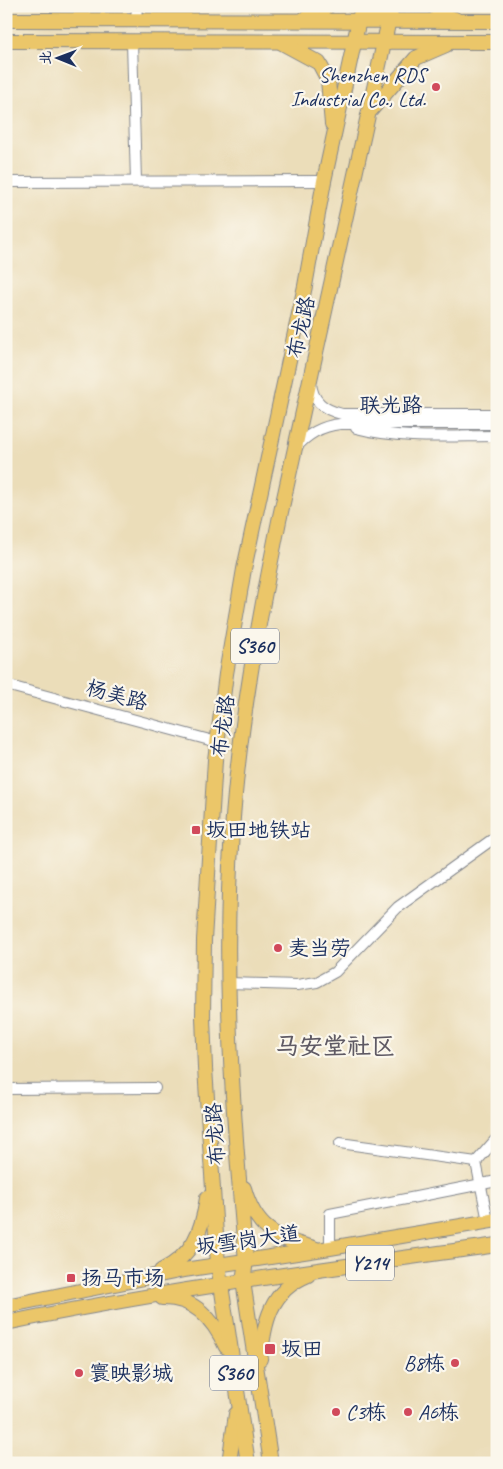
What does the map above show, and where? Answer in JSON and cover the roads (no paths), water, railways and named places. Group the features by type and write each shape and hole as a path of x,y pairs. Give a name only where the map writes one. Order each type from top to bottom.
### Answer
{"main road":[{"path":"301,20 328,6"},
{"name":"布龙路","path":"248,1463 220,1284 205,1068 203,998 208,867 217,742 226,674 244,570 305,286 324,181 362,6"},
{"name":"布龙路","path":"271,1463 243,1281 246,1261 232,1099 228,983 232,832 249,681 263,598 392,6"},
{"path":"433,6 446,16 460,21"},
{"path":"6,20 136,13 301,20 497,21"},
{"path":"6,41 497,42"},
{"path":"279,42 319,63 328,80 333,138"},
{"path":"369,112 416,58 451,42"},
{"path":"238,1167 246,1197 255,1215 267,1229 281,1238 326,1249"},
{"path":"149,1277 184,1255 193,1244 200,1231 205,1214 212,1172"},
{"name":"坂雪岗大道","path":"6,1306 149,1277 492,1220"},
{"name":"坂雪岗大道","path":"6,1323 134,1298 220,1284 497,1245"},
{"path":"258,1375 267,1318 275,1300 288,1286 304,1276 323,1270"},
{"path":"134,1298 184,1300 195,1306 207,1316 218,1330 232,1360"},
{"path":"229,1463 238,1398"}],"street":[{"path":"132,42 136,181"},
{"path":"6,182 324,181"},
{"name":"联光路","path":"311,376 313,394 318,403 326,409 342,414 497,414"},
{"path":"340,424 380,434 497,436"},
{"name":"联光路","path":"294,450 302,440 312,433 321,428 340,424 497,424"},
{"name":"杨美路","path":"6,685 217,742"},
{"path":"228,983 297,985 317,982 335,972 398,907 497,836"},
{"path":"6,1089 155,1088"},
{"path":"476,1162 497,1138"},
{"path":"340,1143 476,1162"},
{"path":"476,1162 480,1185 492,1220"},
{"path":"326,1249 330,1214 497,1182"}],"place":[{"name":"Shenzhen RDS Industrial Co., Ltd.","path":"436,87"},
{"name":"坂田地铁站","path":"196,830"},
{"name":"麦当劳","path":"278,948"},
{"name":"扬马市场","path":"71,1278"},
{"name":"坂田","path":"270,1349"},
{"name":"B8栋","path":"455,1363"},
{"name":"寰映影城","path":"79,1373"},
{"name":"C3栋","path":"336,1412"},
{"name":"A6栋","path":"408,1412"}],"district":[{"name":"马安堂社区","path":"335,1046"}]}
